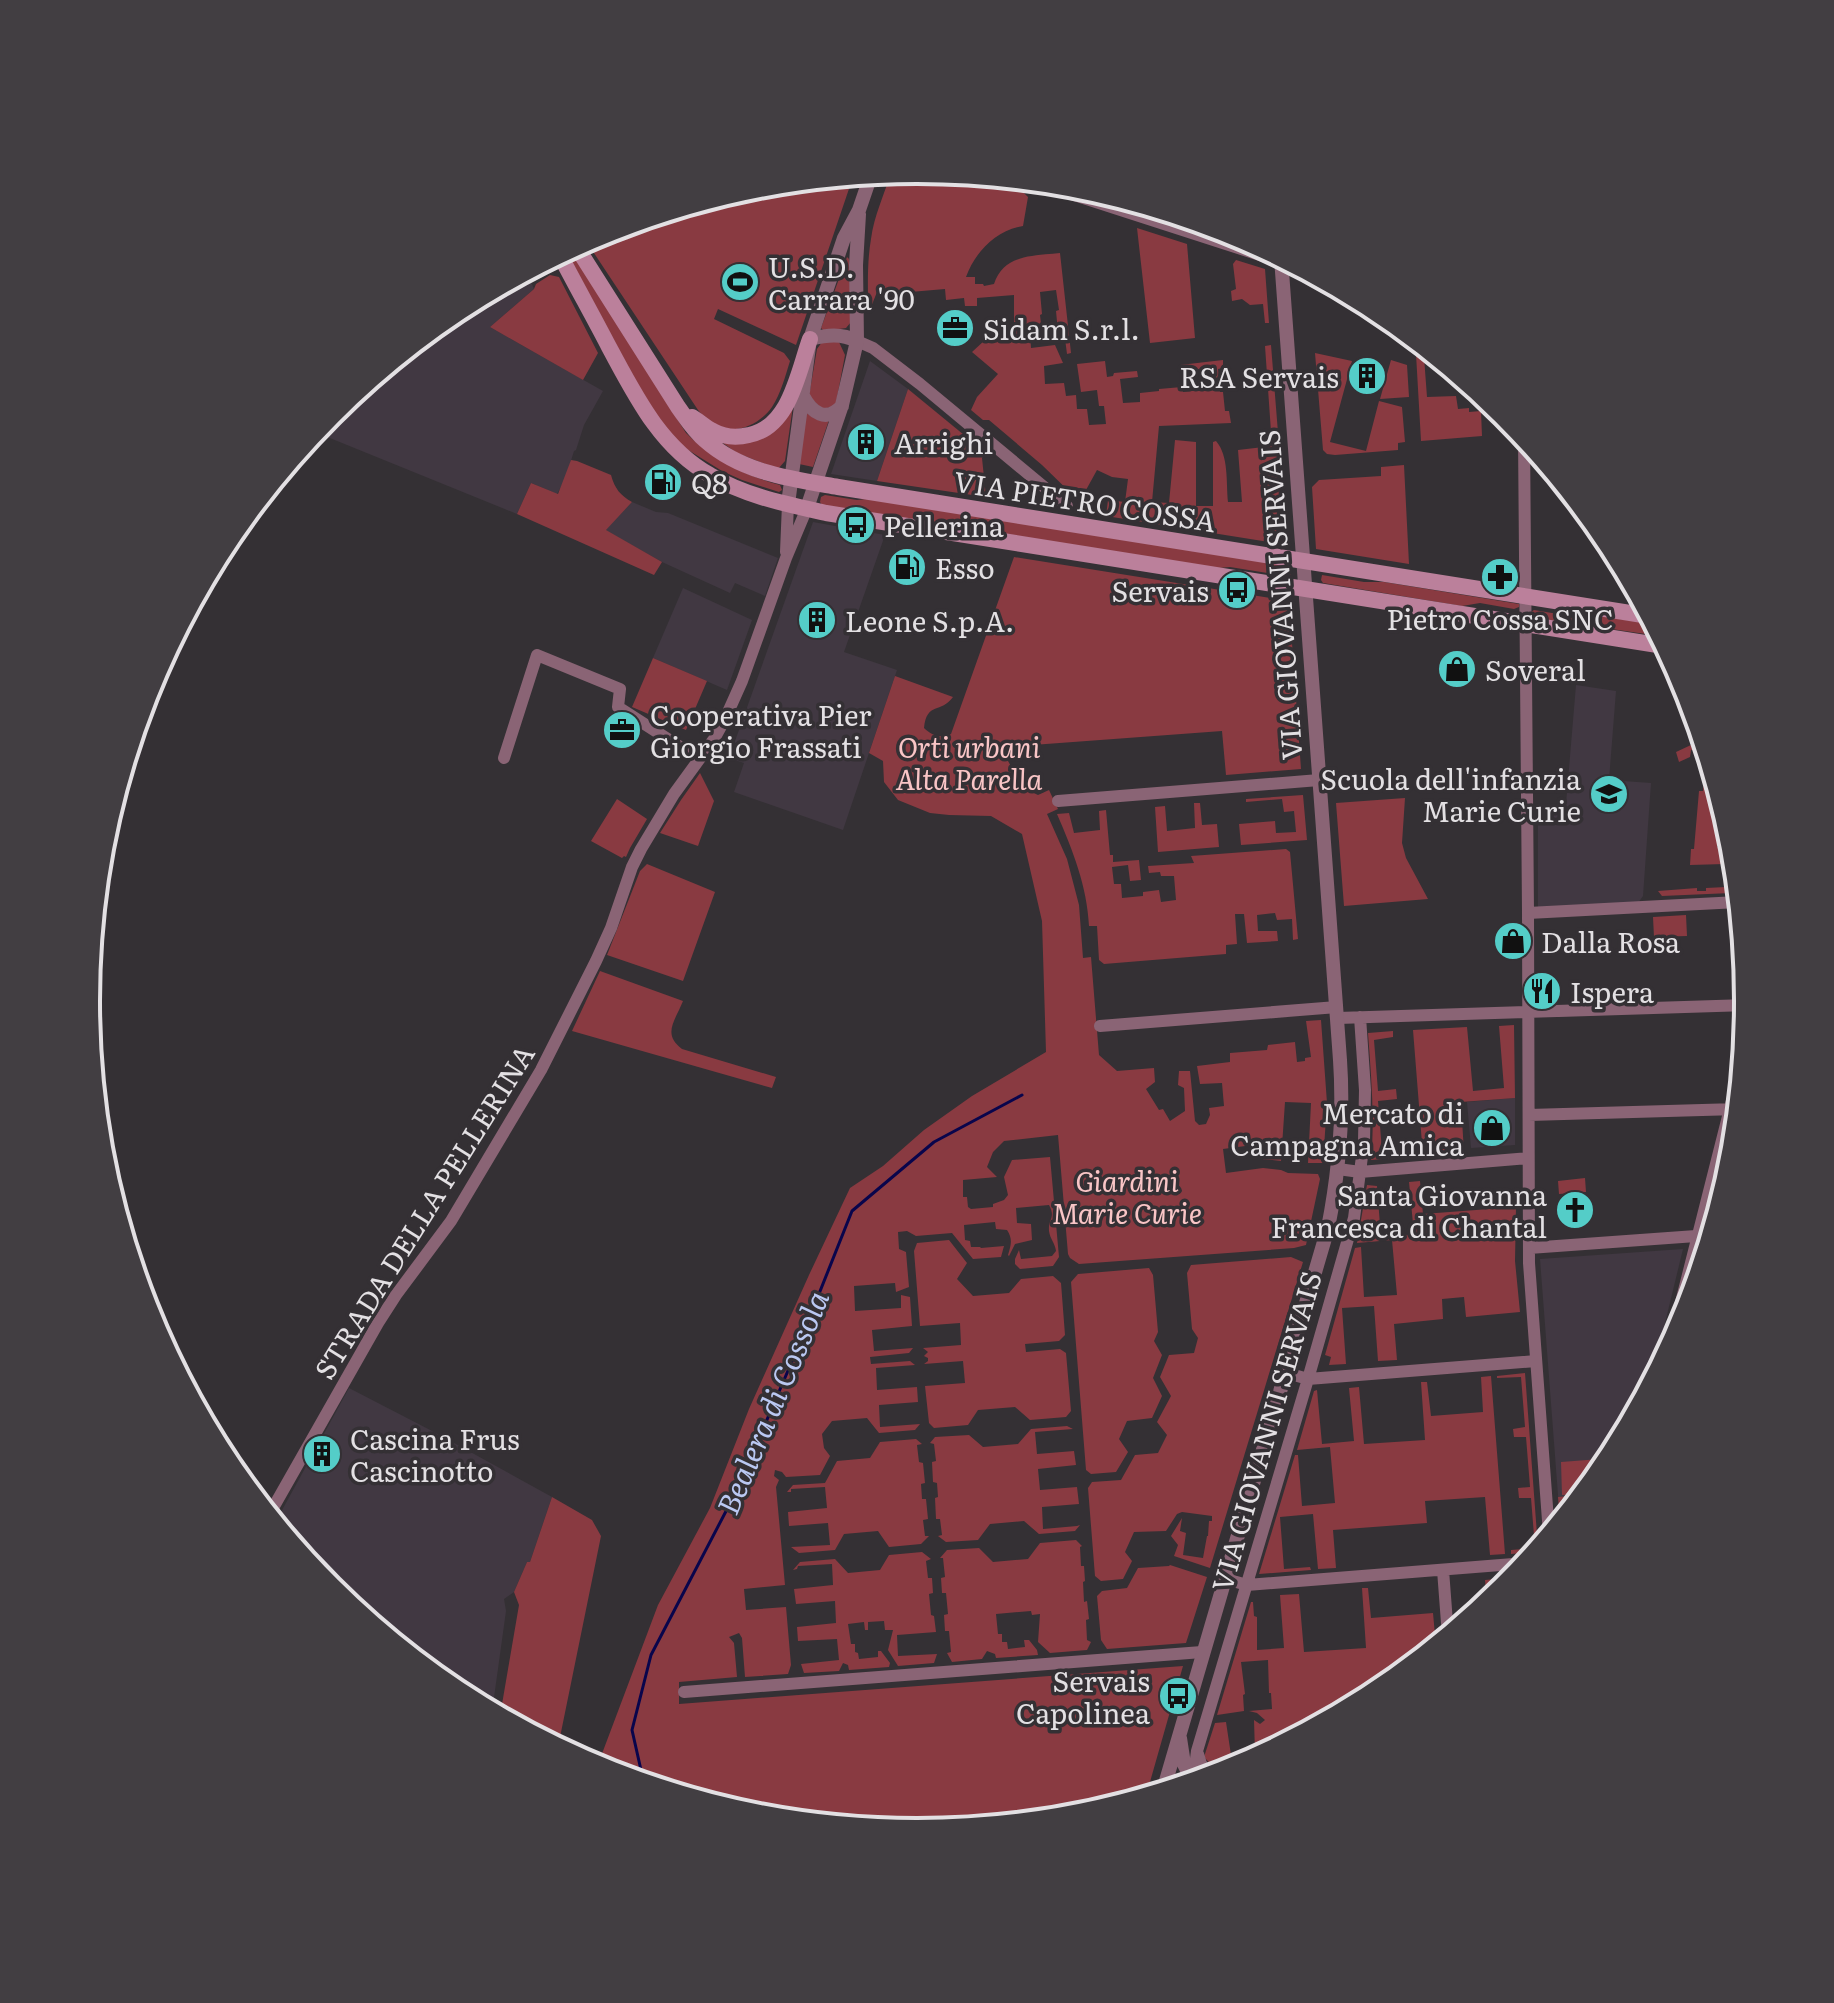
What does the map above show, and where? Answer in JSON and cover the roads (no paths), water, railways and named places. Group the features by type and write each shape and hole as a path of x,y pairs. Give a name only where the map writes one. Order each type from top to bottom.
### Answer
{"main road":[{"name":"VIA PIETRO COSSA","path":"583,257 678,407 705,440 737,461 762,472 790,479 1636,614"},
{"name":"VIA PIETRO COSSA","path":"565,265 654,425 672,446 711,476 748,493 807,508 1652,644"},
{"path":"678,407 713,431 730,437 758,433 772,424 783,411 810,339"}],"street":[{"path":"788,504 810,339 844,238 867,186"},
{"path":"807,508 842,405 857,341 859,210"},
{"name":"VIA GIOVANNI SERVAIS","path":"1167,1779 1328,1228 1338,1169 1343,1094 1282,271"},
{"path":"810,339 836,335 873,348 1067,506"},
{"path":"803,396 808,407 820,415 829,415 842,405"},
{"path":"1524,456 1529,1248 1548,1520"},
{"name":"STRADA DELLA PELLERINA","path":"786,558 788,504"},
{"name":"STRADA DELLA PELLERINA","path":"274,1506 378,1323 451,1221 541,1070 606,939 641,849 666,806 714,739 742,681 807,508"},
{"path":"504,758 537,655 620,689 618,707 699,759"},
{"name":"VIA GIOVANNI SERVAIS","path":"1058,801 1319,780"},
{"path":"1528,913 1728,903"},
{"path":"1100,1026 1337,1013 1360,1017 1734,1005"},
{"name":"VIA GIOVANNI SERVAIS","path":"1193,1770 1349,1236 1364,1141 1365,1090 1360,1017"},
{"path":"1529,1115 1727,1109"},
{"path":"1338,1169 1360,1172 1528,1158"},
{"path":"1529,1248 1699,1236"},
{"path":"1287,1373 1308,1379 1536,1361"},
{"path":"1226,1579 1247,1585 1508,1564"},
{"path":"1443,1570 1447,1623"},
{"path":"684,1692 1202,1652"},
{"name":"VIA GIOVANNI SERVAIS","path":"1180,1734 1188,1772"},
{"path":"1197,1751 1203,1766"}],"waterway":[{"name":"Bealera di Cossola","path":"641,1770 632,1730 651,1655 736,1492 852,1211 934,1142 1022,1095"}],"place":[{"name":"U.S.D. Carrara '90","path":"740,282"},
{"name":"Sidam S.r.l.","path":"955,328"},
{"name":"RSA Servais","path":"1367,376"},
{"name":"Arrighi","path":"866,442"},
{"name":"Q8","path":"663,482"},
{"name":"Pellerina","path":"856,525"},
{"name":"Esso","path":"907,567"},
{"name":"Pietro Cossa SNC","path":"1500,577"},
{"name":"Servais","path":"1237,590"},
{"name":"Leone S.p.A.","path":"817,620"},
{"name":"Soveral","path":"1457,669"},
{"name":"Cooperativa Pier Giorgio Frassati","path":"622,730"},
{"name":"Scuola dell'infanzia Marie Curie","path":"1609,794"},
{"name":"Dalla Rosa","path":"1513,941"},
{"name":"Ispera","path":"1542,991"},
{"name":"Mercato di Campagna Amica","path":"1492,1128"},
{"name":"Santa Giovanna Francesca di Chantal","path":"1575,1210"},
{"name":"Cascina Frus Cascinotto","path":"322,1454"},
{"name":"Servais Capolinea","path":"1178,1696"}],"park label":[{"name":"Orti urbani Alta Parella","path":"969,762"},
{"name":"Giardini Marie Curie","path":"1127,1196"}]}
